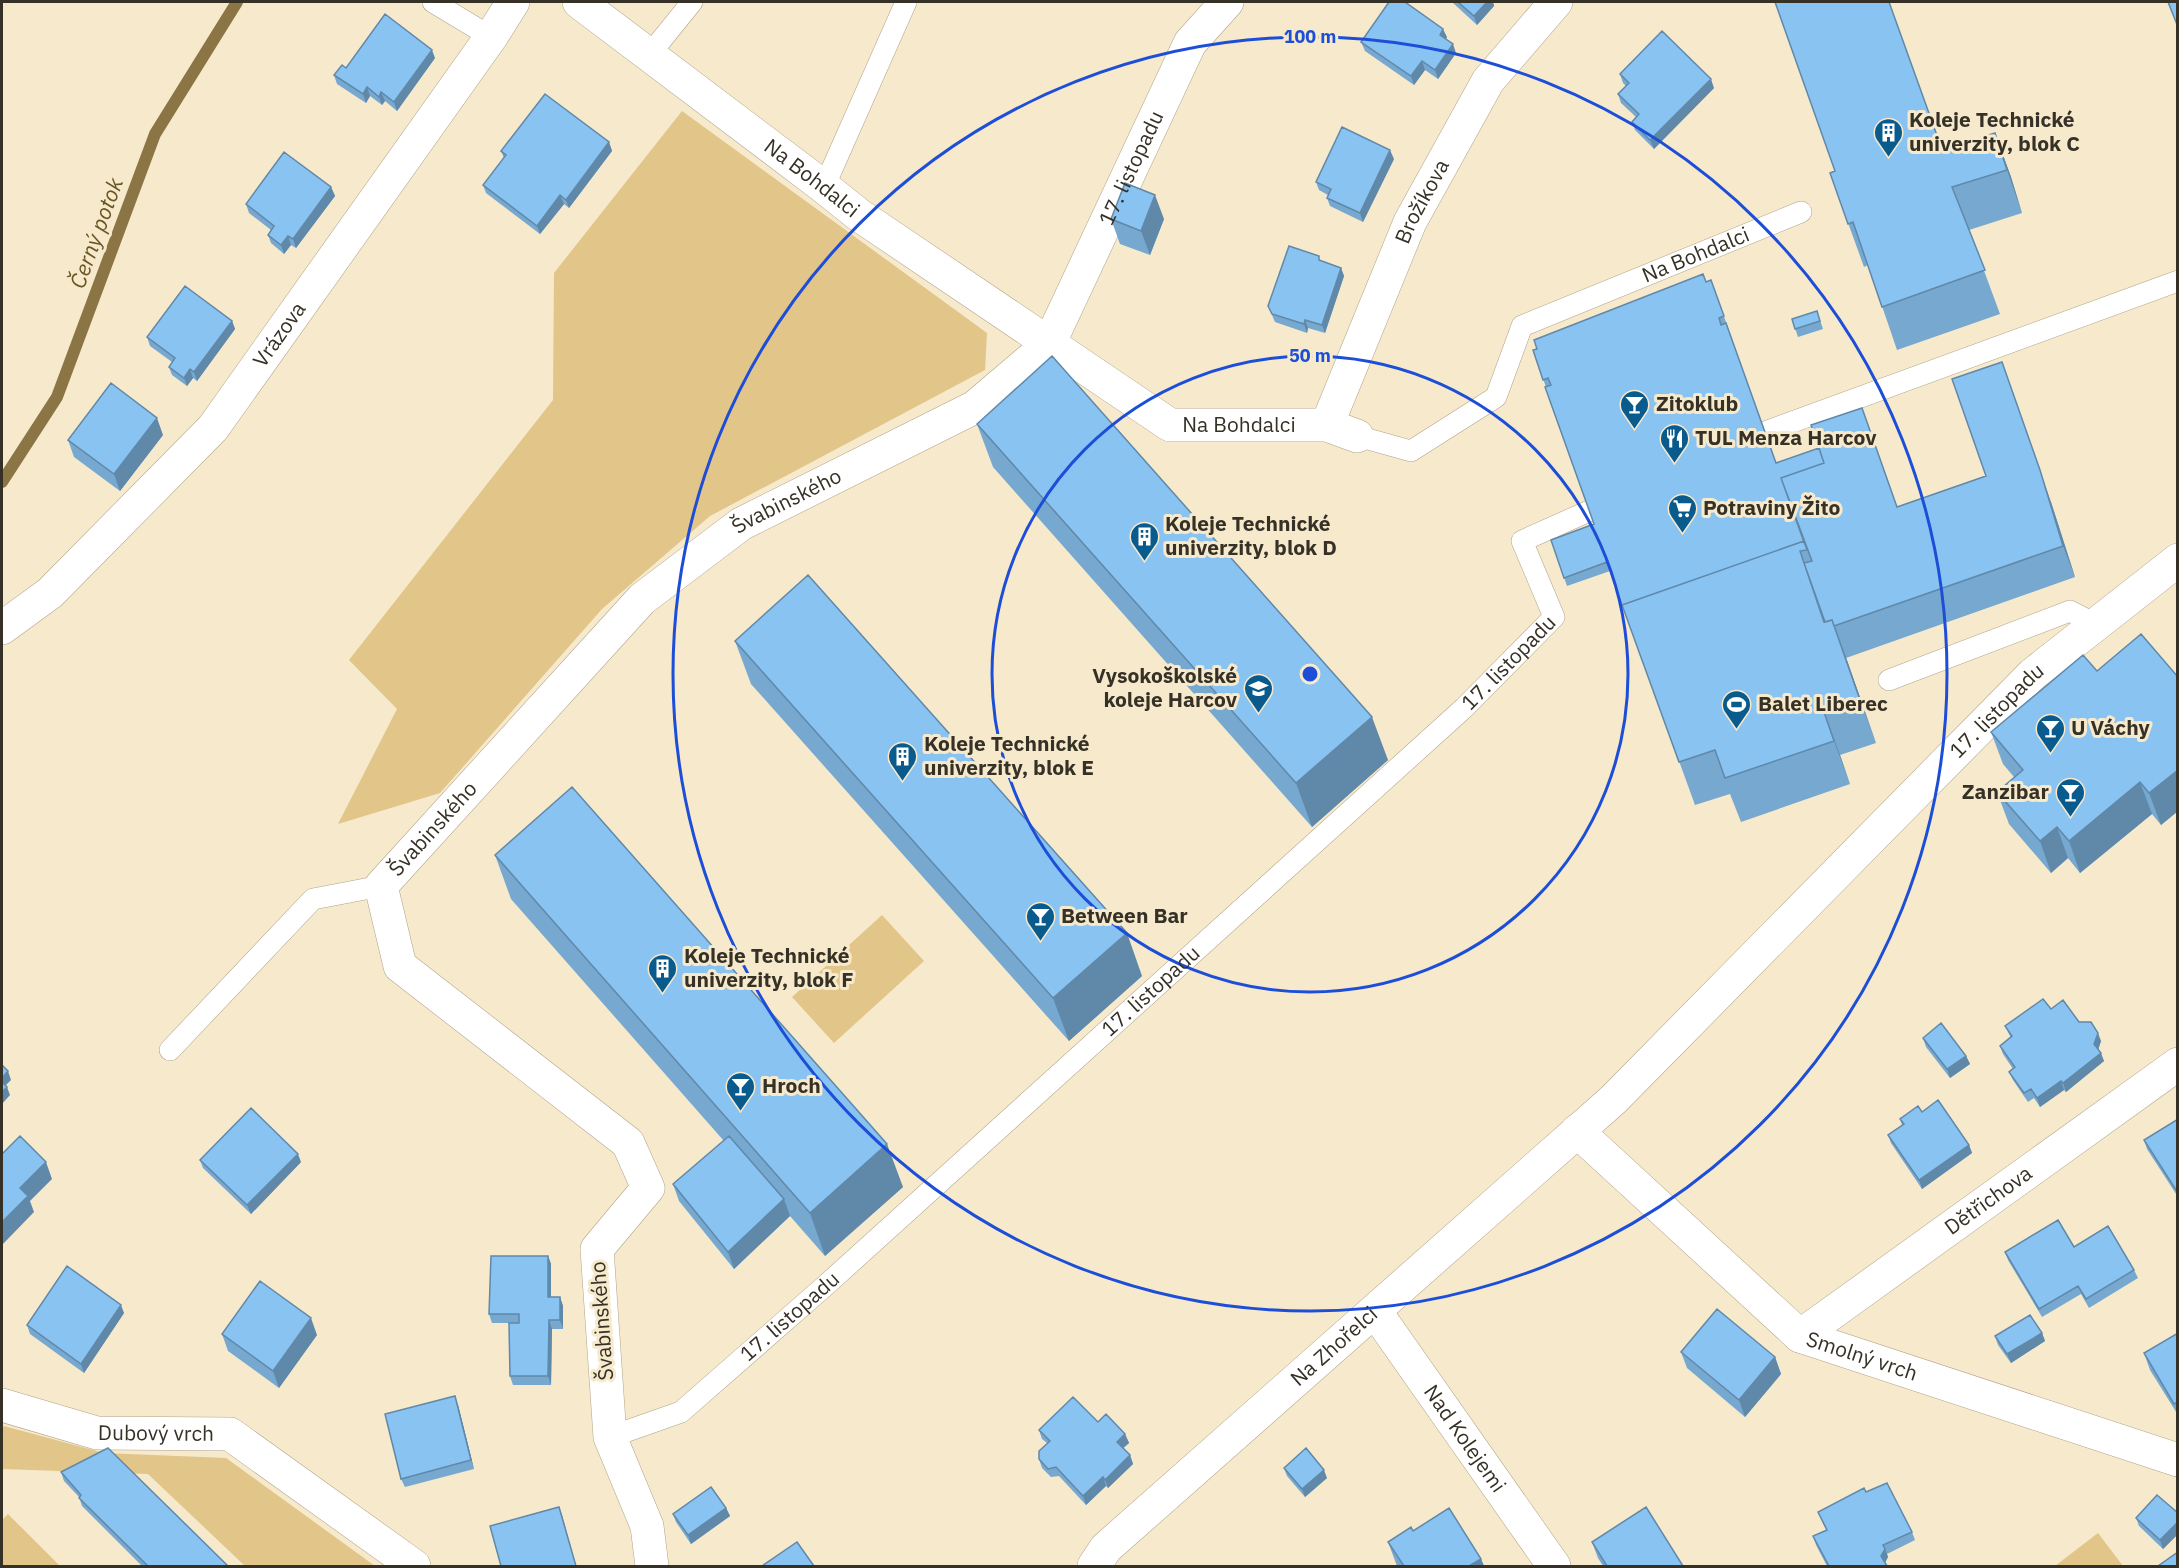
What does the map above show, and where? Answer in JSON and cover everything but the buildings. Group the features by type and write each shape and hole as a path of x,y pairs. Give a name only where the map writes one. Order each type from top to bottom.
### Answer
{"street":[{"name":"Vrázova","path":"2,628 50,593 213,428 491,37 513,2"},
{"name":"Na Bohdalci","path":"579,2 859,216 1170,425 1342,430"},
{"name":"17. listopadu","path":"1049,344 1190,43 1227,2"},
{"name":"Brožíkova","path":"1342,430 1410,222 1488,81 1556,2"},
{"name":"Švabinského","path":"652,1566 647,1526 610,1437 597,1248 648,1188 627,1143 400,966 381,886 642,599 741,524 975,407 1049,344"},
{"name":"17. listopadu","path":"1577,1131 1613,1100 2033,674 2178,560"},
{"name":"Dětřichova","path":"1800,1336 2178,1064"},
{"name":"Na Zhořelci","path":"1094,1566 1106,1548 1577,1131"},
{"name":"Smolný vrch","path":"1577,1131 1800,1336 2178,1461"},
{"name":"Nad Kolejemi","path":"1376,1311 1554,1566"},
{"name":"Dubový vrch","path":"2,1405 97,1433 230,1434 414,1566"}],"lane":[{"path":"433,2 491,37"},
{"path":"650,54 692,2"},
{"path":"824,187 906,2"},
{"name":"Na Bohdalci","path":"1342,430 1411,451 1496,397 1522,326 1801,212"},
{"path":"1765,432 2178,281"},
{"name":"17. listopadu","path":"610,1437 681,1413 844,1269 1464,708 1554,617 1522,542 1589,511"},
{"path":"1889,680 2070,612 2095,624"},
{"path":"170,1050 313,899 381,886"}],"shaded area":[{"path":"682,111 987,333 985,370 710,516 602,609 440,793 338,824 397,709 349,660 553,400 554,273"},
{"path":"882,915 924,961 834,1043 792,997"},
{"path":"4,1426 104,1453 226,1458 375,1566 245,1566 148,1474 2,1469 2,1429"},
{"path":"8,1514 60,1566 2,1566 2,1520"},
{"path":"2098,1533 2123,1566 2055,1566"}],"waterway":[{"name":"Černý potok","path":"2,482 57,397 155,134 237,2"}],"place":[{"name":"Koleje Technické univerzity, blok C","path":"1888,158"},
{"name":"Zitoklub","path":"1635,430"},
{"name":"TUL Menza Harcov","path":"1674,464"},
{"name":"Potraviny Žito","path":"1682,534"},
{"name":"Koleje Technické univerzity, blok D","path":"1144,562"},
{"name":"Vysokoškolské koleje Harcov","path":"1258,714"},
{"name":"Balet Liberec","path":"1737,730"},
{"name":"U Váchy","path":"2050,754"},
{"name":"Koleje Technické univerzity, blok E","path":"903,782"},
{"name":"Zanzibar","path":"2070,818"},
{"name":"Between Bar","path":"1040,942"},
{"name":"Koleje Technické univerzity, blok F","path":"663,994"},
{"name":"Hroch","path":"741,1112"}]}
